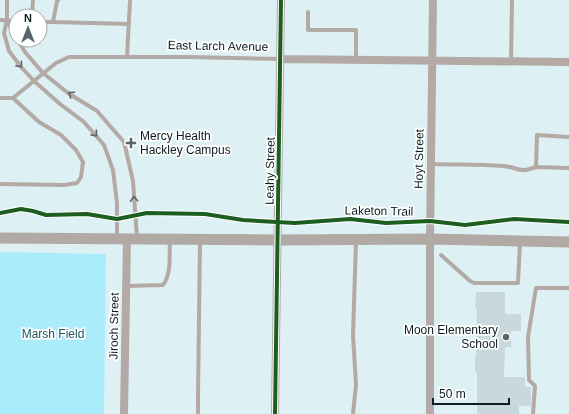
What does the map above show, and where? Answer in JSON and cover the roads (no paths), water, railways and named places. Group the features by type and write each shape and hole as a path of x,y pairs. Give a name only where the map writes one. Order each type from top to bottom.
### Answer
{"main road":[{"path":"0,238 279,240 430,239 569,242"}],"street":[{"name":"Leahy Street","path":"275,414 282,0"},
{"name":"Hoyt Street","path":"430,414 430,239 433,0"},
{"name":"East Larch Avenue","path":"281,59 569,62"},
{"name":"Jiroch Street","path":"124,414 127,238"}],"lane":[{"path":"7,0 7,20 4,33 9,51 34,81 60,104 84,122 104,145 113,170 116,203 127,238"},
{"path":"53,22 58,0"},
{"path":"127,57 130,0"},
{"path":"511,62 512,0"},
{"path":"308,12 308,30 356,30 356,60"},
{"path":"0,20 7,20"},
{"path":"48,22 128,24"},
{"path":"23,48 43,73 68,93 97,111 124,142 133,181 127,238"},
{"name":"East Larch Avenue","path":"13,98 56,63 69,57 281,59"},
{"path":"0,98 13,98 39,122 61,136 76,150 83,162 82,177 77,182 64,185 0,184"},
{"path":"536,166 537,135 569,137"},
{"path":"431,164 505,166 525,171 536,166 569,168"},
{"path":"126,286 163,285 167,280 169,273 170,239"},
{"path":"198,414 200,239"},
{"path":"353,414 356,385 353,335 356,240"},
{"path":"441,255 474,283 518,283 520,241"},
{"path":"533,414 535,386 529,380 528,337 536,288 569,288"}],"place":[{"name":"Mercy Health Hackley Campus","path":"131,143"},
{"name":"Moon Elementary School","path":"506,337"}],"park label":[{"name":"Marsh Field","path":"53,334"}]}
